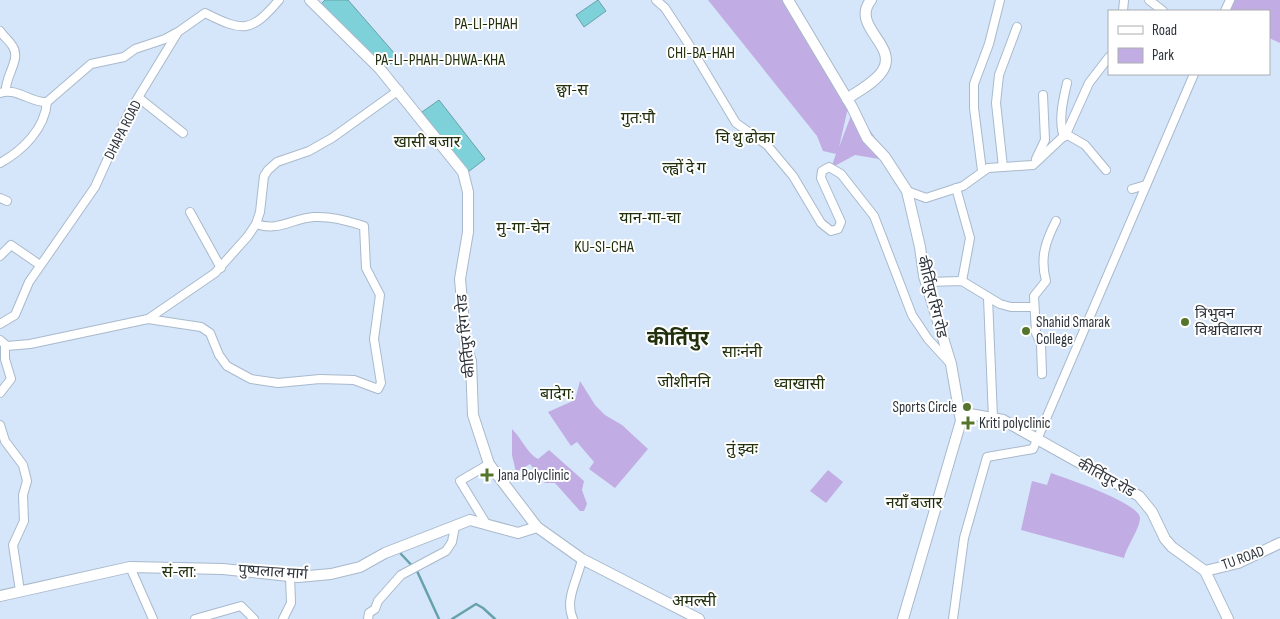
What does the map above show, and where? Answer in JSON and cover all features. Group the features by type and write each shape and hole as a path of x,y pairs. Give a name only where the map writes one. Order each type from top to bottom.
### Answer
{"street":[{"name":"DHAPA ROAD","path":"0,324 15,315 23,293 40,265 95,187 128,114 178,32 205,13 235,27 253,24 259,22 279,0"},
{"name":"कीर्तिपुर रिंग रोड","path":"310,0 399,90 464,172 468,192 468,232 460,279 466,348 471,361 473,416 489,464 537,527 582,559 696,619"},
{"path":"656,0 665,8 688,43 736,123 767,144 793,176 821,223 831,231 838,229 841,222 821,178 822,171 829,167 841,174 874,216 912,315 928,339 951,364"},
{"name":"कीर्तिपुर रिंग रोड","path":"788,0 847,99 867,138 885,157 906,192 934,313 951,364 961,421 903,619"},
{"path":"847,99 876,78 882,72 887,62 886,53 866,21 866,10 871,0"},
{"path":"982,171 974,108 974,84 989,44 1000,0"},
{"path":"1149,0 1162,10"},
{"path":"1003,167 996,103 999,75 1017,27"},
{"path":"0,31 14,47 16,54 3,86 33,101 47,102"},
{"path":"0,163 12,157 33,136 46,113 47,102 91,64 124,57 135,49 166,39 178,32"},
{"path":"906,192 926,198 956,188 988,168 1033,165 1065,136 1089,83 1108,58"},
{"path":"954,619 964,538 987,457 1033,449 1194,75"},
{"path":"1067,83 1063,100 1062,131 1065,136 1085,145 1106,170"},
{"path":"148,319 221,268 256,224 264,176 268,170 277,162 309,151 332,138 399,90"},
{"path":"1033,165 1042,150 1045,140 1043,95"},
{"path":"138,98 183,133"},
{"path":"1132,189 1146,185"},
{"path":"956,188 970,238 962,281"},
{"path":"190,212 221,268"},
{"path":"0,393 11,379 5,360 3,342 13,346 51,341 148,319 200,327 210,333 227,366 251,379 278,383 320,379 354,380 378,389 381,383 374,339 380,295 366,268 364,226 342,219 312,217 285,226 265,227 256,224"},
{"path":"1042,374 1041,344 1036,333 1033,307 1034,296 1046,281 1043,259 1044,250 1056,221"},
{"path":"0,256 11,245 40,265"},
{"path":"927,282 962,281 988,298 1011,307 1033,307"},
{"path":"988,298 993,418"},
{"name":"कीर्तिपुर रोड","path":"959,412 993,418 1022,429 1037,441 1139,496 1152,512 1165,538 1172,547 1205,571 1228,619"},
{"path":"0,425 5,441 23,465 27,480 23,495 24,521 13,545 20,591"},
{"path":"488,525 460,481 489,464"},
{"name":"पुष्पलाल मार्ग","path":"0,596 130,567 223,569 290,576 331,574 360,567 386,553 470,520 518,533 537,527"},
{"path":"368,619 369,613 375,609 378,601 401,576 446,551 452,542 455,526"},
{"name":"TU ROAD","path":"1205,571 1238,563 1280,542"},
{"path":"573,619 568,609 582,559"},
{"path":"130,567 153,619"},
{"path":"283,619 291,604 290,576"},
{"path":"195,619 241,606 254,619"}],"green space":[{"path":"708,0 793,0 854,106 847,112 839,147 852,113 856,110 891,161 855,155 831,168 836,154 823,151 817,136"},
{"path":"1232,0 1280,0 1280,43 1270,38 1270,10 1227,10"},
{"path":"580,381 595,405 605,415 622,425 648,449 615,488 589,469 594,462 577,442 571,446 548,412 575,400"},
{"path":"512,429 528,450 538,459 549,450 584,481 582,490 587,504 584,511 580,511 555,483 545,483 530,464 516,472 512,455"},
{"path":"828,470 843,482 826,503 810,491"},
{"path":"1051,473 1116,498 1137,512 1140,518 1139,522 1124,558 1021,530 1032,481 1047,485"}],"shaded area":[{"path":"325,0 348,0 395,54 396,60 385,68 321,4"},
{"path":"598,0 606,11 584,27 576,15"},
{"path":"439,100 485,159 468,172 422,112"}],"waterway":[{"path":"401,554 417,571 439,619"},
{"path":"452,619 476,604 495,619"}],"place":[{"name":"त्रिभुवन विश्वविद्यालय","path":"1185,322"},
{"name":"Shahid Smarak College","path":"1026,331"},
{"name":"Sports Circle","path":"967,407"},
{"name":"Kriti polyclinic","path":"968,423"},
{"name":"Jana Polyclinic","path":"487,475"}],"district":[{"name":"PA-LI-PHAH","path":"486,24"},
{"name":"CHI-BA-HAH","path":"701,53"},
{"name":"PA-LI-PHAH-DHWA-KHA","path":"440,60"},
{"name":"छ्वा-स","path":"572,90"},
{"name":"गुत:पौ","path":"638,118"},
{"name":"चि थु ढोका","path":"745,138"},
{"name":"खासी बजार","path":"427,142"},
{"name":"ल्ह्वों दे ग","path":"684,168"},
{"name":"यान-गा-चा","path":"650,218"},
{"name":"मु-गा-चेन","path":"523,228"},
{"name":"KU-SI-CHA","path":"604,247"},
{"name":"कीर्तिपुर","path":"678,339"},
{"name":"साःनंनी","path":"742,352"},
{"name":"जोशीननि","path":"684,382"},
{"name":"ध्वाखासी","path":"799,384"},
{"name":"बादेग:","path":"557,394"},
{"name":"तुं झ्वः","path":"742,449"},
{"name":"नयाँ बजार","path":"914,503"},
{"name":"सं-ला:","path":"179,572"},
{"name":"अमल्सी","path":"694,601"}]}
